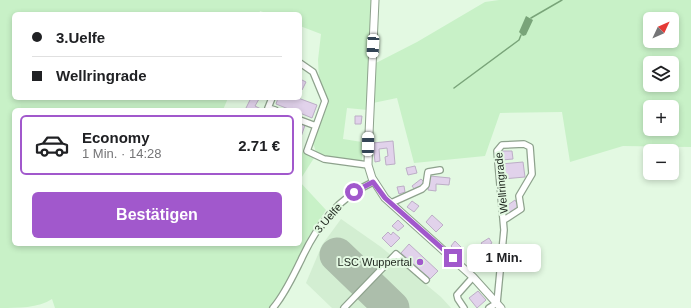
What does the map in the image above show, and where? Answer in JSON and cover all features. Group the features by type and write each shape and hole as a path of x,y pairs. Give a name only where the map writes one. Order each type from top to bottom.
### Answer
{"main road":[{"path":"375,0 368,165 373,182 391,203 473,277 499,306"}],"street":[{"path":"302,64 313,72 324,101 307,151 324,159 368,165"},
{"path":"302,121 316,126"},
{"name":"Wellringrade","path":"499,306 504,220 497,150 502,145 524,144 530,148 532,174 519,196 521,209 504,220"},
{"path":"391,203 422,189 426,185 428,172 440,170"},
{"name":"3.Uelfe","path":"273,308 288,287 312,237 323,221 344,200 373,182"},
{"path":"344,308 396,254 426,280"},
{"path":"464,308 457,295 473,277"},
{"path":"489,308 499,306"}],"shaded area":[{"path":"0,0 374,0 368,110 347,108 343,139 362,142 362,163 317,155 313,143 329,101 319,79 318,60 321,34 302,27 302,12 12,12 12,100 227,100 224,108 12,108 12,246 302,246 302,184 326,210 309,236 285,285 269,308 55,308 52,299 34,306 0,308"},
{"path":"499,0 691,0 691,147 679,147 679,144 643,144 643,146 623,146 570,162 562,112 500,113 485,156 414,163 397,98 373,103 374,64 417,42 485,2"},
{"path":"526,16 533,20 526,35 523,36 519,32"},
{"path":"302,152 314,158 302,177"},
{"path":"341,219 381,247 441,297 451,308 332,308 306,283 322,245"}],"building":[{"path":"302,80 306,82 302,90"},
{"path":"302,99 317,105 312,118 302,114 302,108 286,108 276,104 277,100"},
{"path":"250,100 258,100 255,106 259,108 246,108"},
{"path":"355,116 362,116 361,124 355,124"},
{"path":"302,124 305,125 302,134"},
{"path":"393,141 395,164 386,165 385,157 388,156 387,148 379,149 380,161 375,162 373,143"},
{"path":"501,151 512,151 513,159 502,160"},
{"path":"523,162 525,177 503,179 501,164"},
{"path":"415,166 417,173 408,175 406,168"},
{"path":"430,176 450,178 449,185 436,184 436,191 428,190"},
{"path":"421,179 425,183 415,190 412,186"},
{"path":"404,186 405,192 399,194 397,187"},
{"path":"515,200 520,208 510,215 505,207"},
{"path":"412,201 419,206 414,212 407,207"},
{"path":"432,215 443,225 436,232 426,222"},
{"path":"398,220 404,226 398,231 392,226"},
{"path":"388,232 391,235 393,232 400,238 391,247 382,238"},
{"path":"489,238 492,243 485,248 481,243"},
{"path":"455,241 461,247 457,252 451,246"},
{"name":"LSC Wuppertal","path":"409,244 438,271 430,279 401,253"},
{"path":"478,291 486,300 477,308 469,298"}],"waterway":[{"path":"531,18 562,0"},
{"path":"454,88 519,40 521,35"}],"runway":[{"path":"337,255 392,308"}],"place":[{"name":"LSC Wuppertal","path":"420,262"}],"route":[{"path":"354,192 373,182 385,198 453,258"}]}
